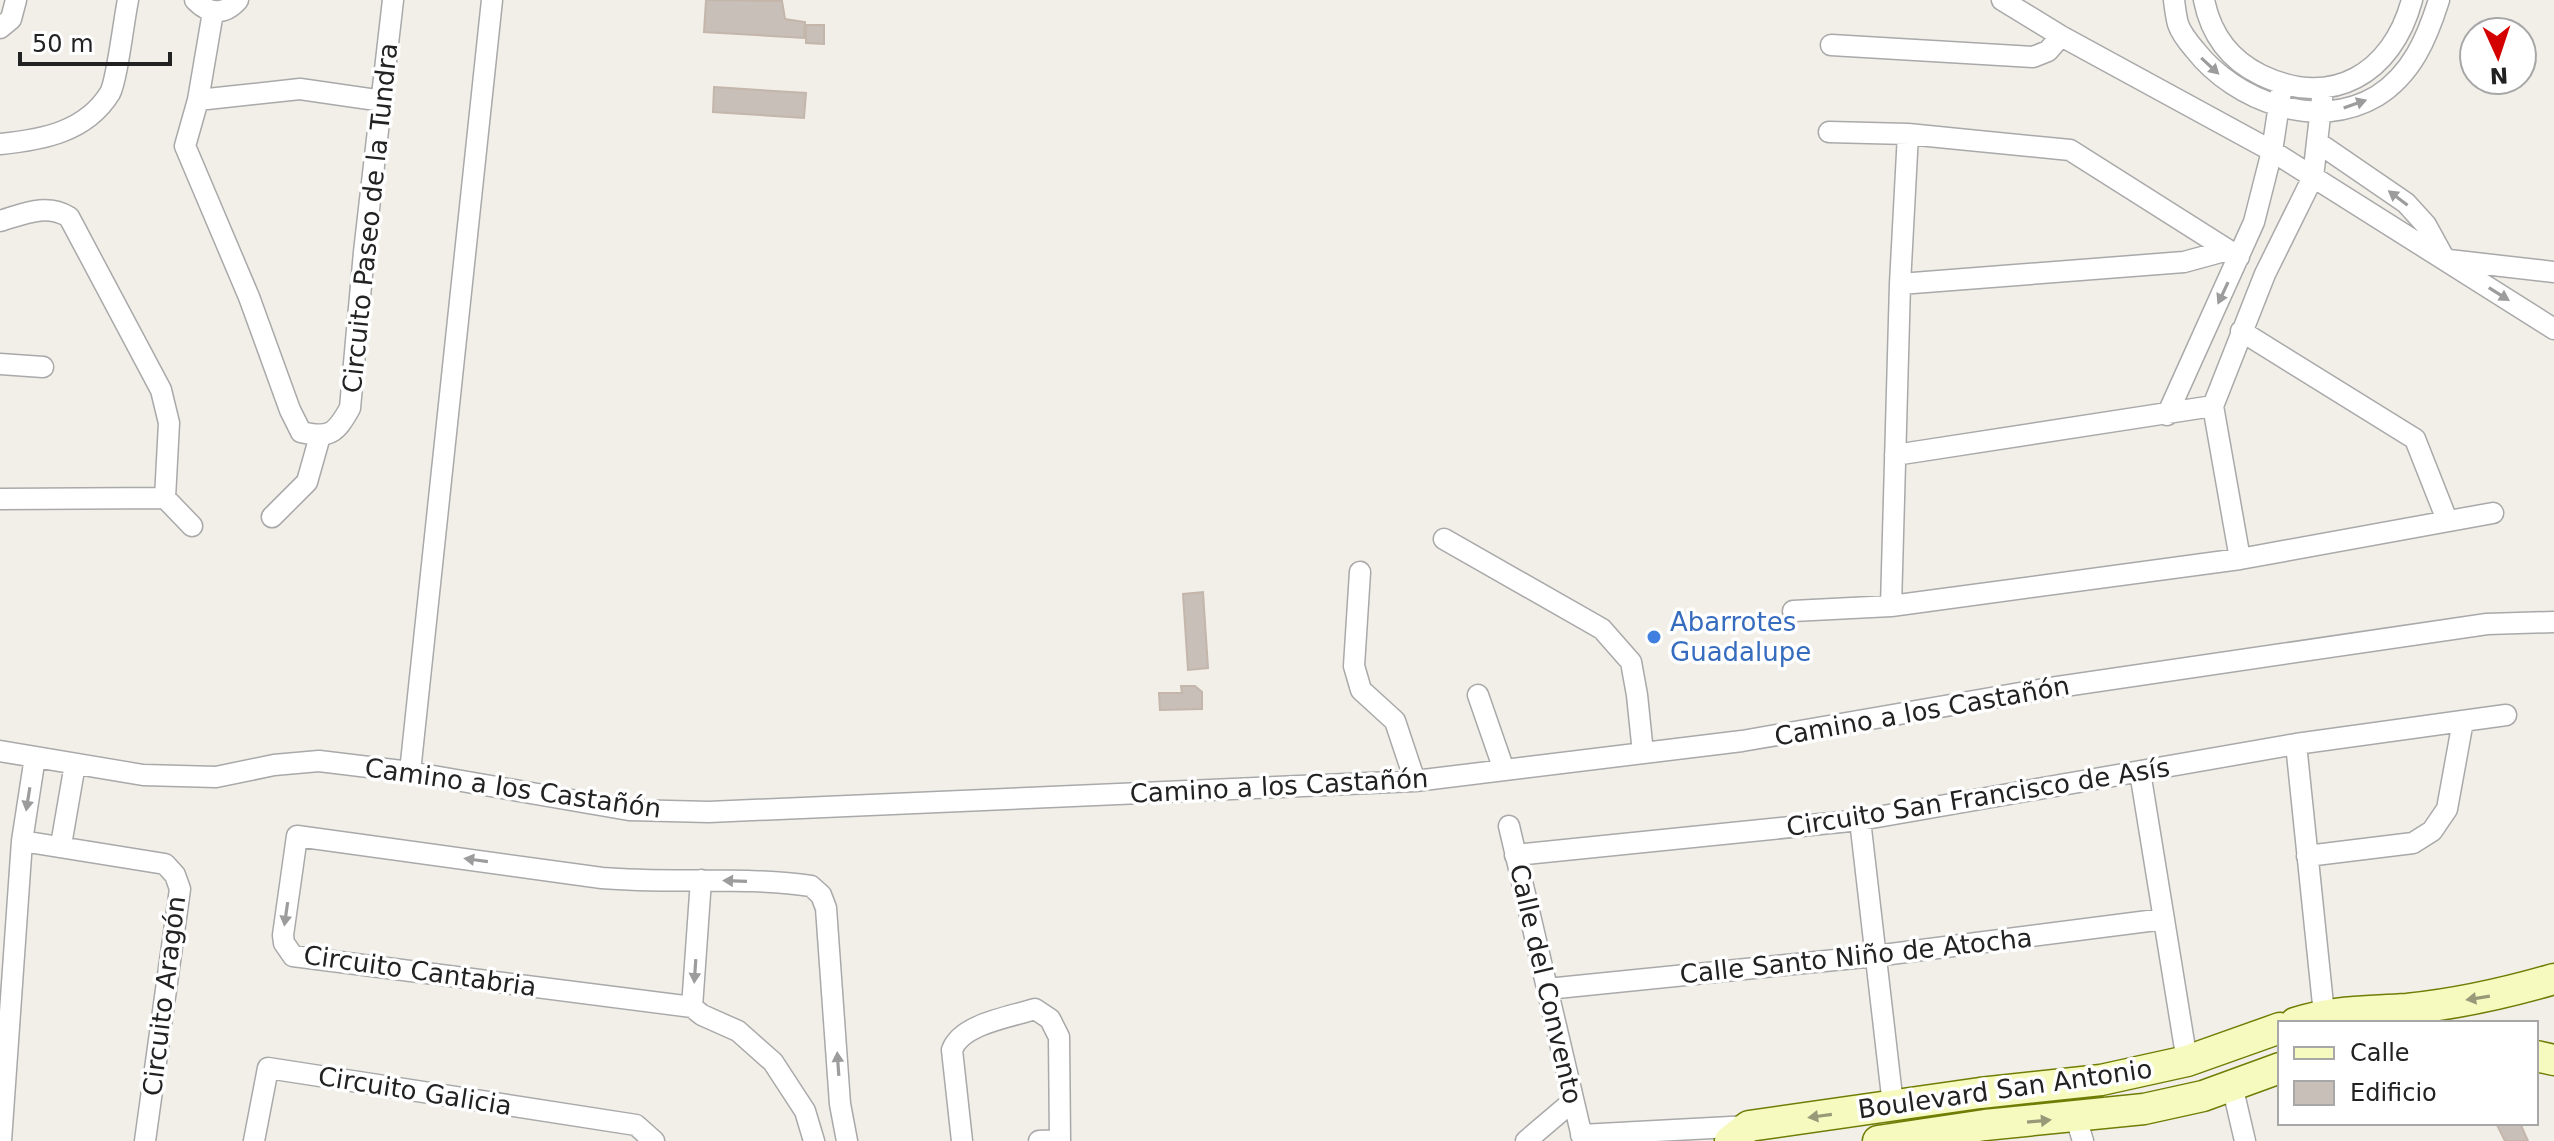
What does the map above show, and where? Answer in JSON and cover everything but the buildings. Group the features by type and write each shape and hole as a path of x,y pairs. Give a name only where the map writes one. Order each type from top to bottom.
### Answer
{"street":[{"path":"0,28 11,19 16,0"},
{"path":"0,144 39,140 66,131 92,113 111,91 128,0"},
{"path":"195,0 202,8 213,12 226,11 238,0"},
{"name":"Circuito Paseo de la Tundra","path":"320,436 339,428 350,408 364,252 393,0"},
{"path":"410,772 492,0"},
{"path":"2002,0 2061,36 2272,151 2554,329"},
{"path":"2174,0 2178,25 2209,68 2256,98 2279,106 2321,111 2351,108 2377,96 2398,79 2427,37 2439,0"},
{"path":"2204,0 2207,17 2223,47 2248,68 2282,85 2323,90 2351,81 2374,67 2397,38 2412,0"},
{"path":"213,12 198,100 185,146 249,297 290,410 301,432 320,436 307,482 272,517"},
{"path":"1831,45 2033,57 2048,51 2061,36"},
{"path":"2167,415 2234,254 2254,222 2272,151 2282,85"},
{"path":"198,100 300,89 383,101"},
{"path":"2240,559 2213,406 2277,247 2313,177 2323,90"},
{"path":"1829,132 1908,134 2070,150 2234,254"},
{"path":"1891,606 1900,284 1908,134"},
{"path":"2317,142 2406,203 2426,225 2445,260"},
{"path":"0,221 55,209 69,217 161,390 169,423 165,498"},
{"path":"1900,284 2184,262 2234,254"},
{"path":"2445,260 2554,272"},
{"path":"2241,331 2415,439 2447,520"},
{"path":"0,364 43,367"},
{"path":"1895,455 2213,406"},
{"path":"0,499 165,498 192,526"},
{"path":"1793,611 1891,606 2240,559 2493,513"},
{"path":"1444,539 1602,629 1631,662 1643,753"},
{"path":"1360,572 1354,666 1357,678 1361,690 1395,721 1415,781"},
{"name":"Camino a los Castañón","path":"0,751 143,775 216,777 274,765 319,761 410,772 629,810 709,812 1415,781 1742,741 2044,689 2487,624 2554,622"},
{"path":"1478,695 1504,770"},
{"name":"Circuito San Francisco de Asís","path":"1515,855 1860,820 2296,744 2506,715"},
{"path":"2307,856 2413,843 2432,831 2447,809 2463,721"},
{"path":"2296,744 2324,1014"},
{"path":"1,1141 22,841 35,757"},
{"path":"61,845 75,764"},
{"path":"2140,772 2187,1061"},
{"path":"1860,820 1893,1105"},
{"name":"Calle del Convento","path":"1509,826 1582,1138"},
{"name":"Circuito Cantabria","path":"814,1141 805,1111 773,1062 738,1031 702,1015 692,1007 301,959 287,950 283,935 297,836 602,878 811,886 821,895 826,908 840,1104 847,1141"},
{"name":"Circuito Aragón","path":"22,841 165,864 175,875 180,889 145,1141"},
{"path":"692,1007 701,880"},
{"name":"Calle Santo Niño de Atocha","path":"1547,989 1875,956 2164,919"},
{"path":"2301,1021 2324,1014 2409,1009 2507,993 2554,979"},
{"path":"962,1141 952,1050 956,1040 967,1031 1035,1009 1050,1019 1059,1037 1060,1140 1039,1141"},
{"path":"2269,1031 2275,1070"},
{"name":"Boulevard San Antonio","path":"1739,1133 1893,1105 2101,1080 2187,1061 2269,1031"},
{"name":"Circuito Galicia","path":"254,1141 268,1068 630,1133 654,1141"},
{"name":"Boulevard San Antonio","path":"1878,1141 1985,1125 2079,1129 2144,1109 2203,1096 2275,1070"},
{"path":"2232,1085 2245,1141"},
{"path":"1980,1093 1985,1125"},
{"path":"1526,1141 1573,1101"},
{"path":"805,1111 840,1104"},
{"path":"1582,1138 1739,1133"}],"place":[{"name":"Abarrotes Guadalupe","path":"1654,637"}]}
